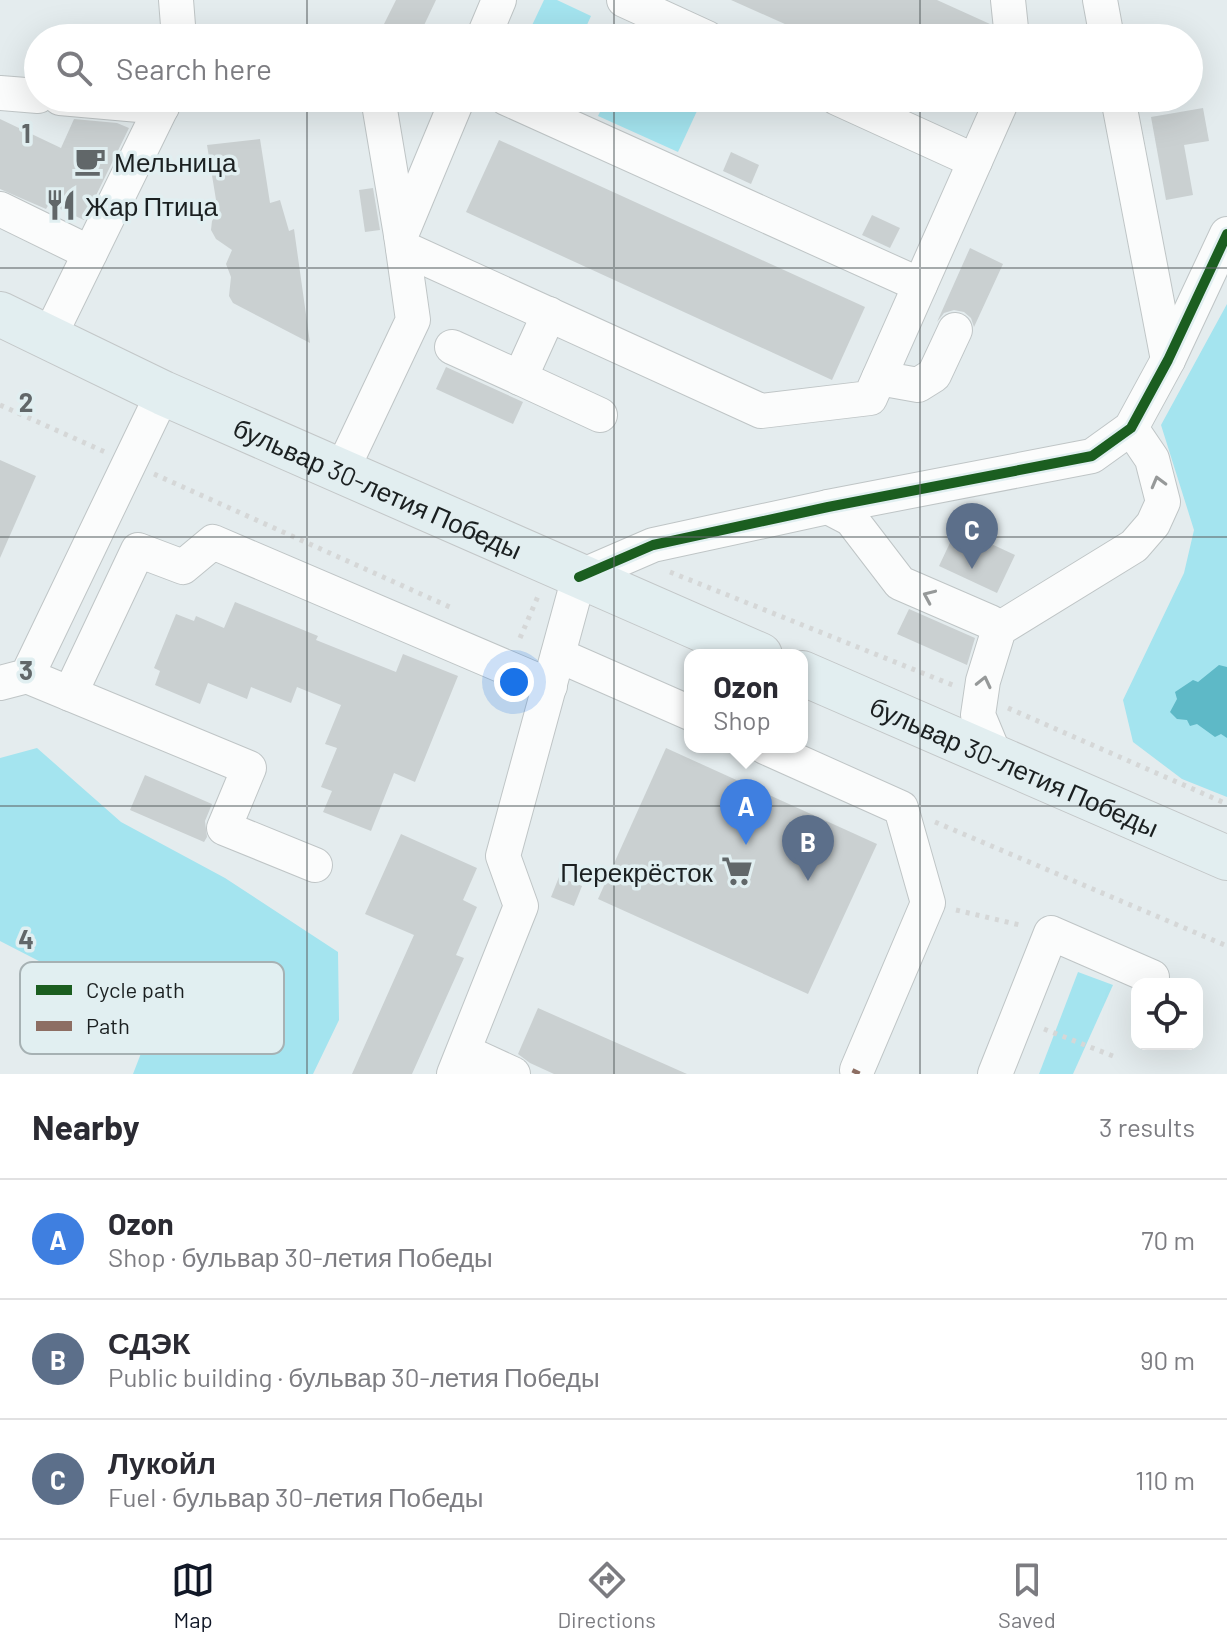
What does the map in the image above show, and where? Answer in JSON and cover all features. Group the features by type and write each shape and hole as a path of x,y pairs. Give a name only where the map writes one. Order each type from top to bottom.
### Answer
{"main road":[{"name":"бульвар 30-летия Победы","path":"0,314 163,393 746,649"},
{"name":"бульвар 30-летия Победы","path":"808,676 1227,858"}],"street":[{"path":"176,0 178,24"},
{"path":"489,24 499,0"},
{"path":"624,0 676,24"},
{"path":"1008,0 1011,24"},
{"path":"1100,0 1104,24"},
{"path":"0,93 24,95"},
{"path":"49,337 159,112"},
{"path":"341,472 413,320 380,112"},
{"path":"402,241 453,112"},
{"path":"537,112 920,285"},
{"path":"868,112 975,161"},
{"path":"402,241 549,314 761,411 870,398 997,112"},
{"path":"1121,112 1168,360"},
{"path":"0,209 90,253"},
{"path":"513,1074 459,1063 521,906 503,856 579,577 653,545 828,507 1092,456 1131,428 1168,360 1227,234"},
{"path":"520,378 549,314"},
{"path":"879,378 918,385 934,375 955,330"},
{"path":"452,347 600,415"},
{"path":"163,393 14,680 70,694 249,768 224,828 315,865"},
{"path":"995,756 978,715 983,681 999,629 1134,546 1153,524 1163,502 1152,459 1131,428"},
{"path":"828,507 851,519 900,583 990,622 999,629"},
{"path":"70,694 138,550 183,567 213,542 554,671 684,711"},
{"path":"778,753 901,808 928,903 857,1070"},
{"path":"995,1074 1051,933 1152,977"}],"path":[{"path":"0,405 462,612"},
{"path":"506,632 554,671"},
{"path":"901,808 1227,946"},
{"path":"928,903 1051,933"},
{"path":"1017,1018 1113,1056"}],"shaded area":[{"path":"544,0 557,0 591,16 587,24 533,24"},
{"path":"600,112 697,112 678,152 598,116"},
{"path":"1227,304 1227,797 1182,779 1133,742 1123,700 1184,573 1194,530 1161,425"},
{"path":"1219,665 1227,667 1227,738 1221,734 1215,737 1197,724 1190,726 1187,720 1177,719 1170,712 1177,699 1175,692 1193,680 1198,682"},
{"path":"37,748 121,822 225,878 338,952 339,1020 313,1074 133,1074 141,1054 284,1054 284,962 41,962 0,941 0,758"},
{"path":"1078,972 1113,985 1073,1074 1039,1074"}],"building":[{"path":"396,0 436,0 425,24 384,24"},
{"path":"731,0 937,0 990,24 785,24"},
{"path":"1203,108 1209,141 1184,145 1193,195 1166,200 1151,117 1203,112"},
{"path":"0,119 61,148 74,119 117,123 129,128 84,220 49,204 46,209 0,189"},
{"path":"260,139 270,203 280,200 289,231 294,229 310,343 233,303 229,296 231,277 226,264 232,250 216,239 211,230 218,212 207,145"},
{"path":"499,140 865,307 832,380 466,212"},
{"path":"731,152 759,165 751,184 723,171"},
{"path":"373,188 380,230 365,232 359,190"},
{"path":"872,215 900,228 890,248 862,235"},
{"path":"970,248 1003,264 974,327 971,318 964,312 954,310 944,313 937,322"},
{"path":"446,367 523,402 513,424 436,389"},
{"path":"0,460 36,476 0,558"},
{"path":"957,528 1015,555 997,593 939,566"},
{"path":"235,602 318,636 316,640 396,672 403,654 458,676 415,782 394,773 371,831 323,812 332,791 321,787 337,748 325,744 341,705 297,687 291,703 251,687 247,699 208,683 200,704 155,685 160,671 154,668 176,614 194,621 196,616 224,628"},
{"path":"909,609 975,638 967,665 897,634"},
{"name":"Перекрёсток","path":"666,748 877,844 808,994 598,899"},
{"path":"145,775 212,804 205,821 207,837 204,842 130,810"},
{"path":"401,834 477,868 463,900 477,907 456,955 464,958 412,1074 352,1074 414,935 365,914"},
{"path":"559,877 582,886 574,906 551,897"},
{"path":"538,1008 687,1074 554,1074 518,1054"}],"marked path":[{"path":"855,1074 857,1070"}],"cycle path":[{"path":"579,577 653,545 828,507 1092,456 1131,428 1168,360 1227,234"}],"place":[{"name":"Мельница","path":"90,161"},
{"name":"Жар Птица","path":"61,205"},
{"name":"Лукойл","path":"972,569"},
{"name":"Ozon","path":"746,845"},
{"name":"Перекрёсток","path":"737,871"},
{"name":"СДЭК","path":"808,881"}]}
